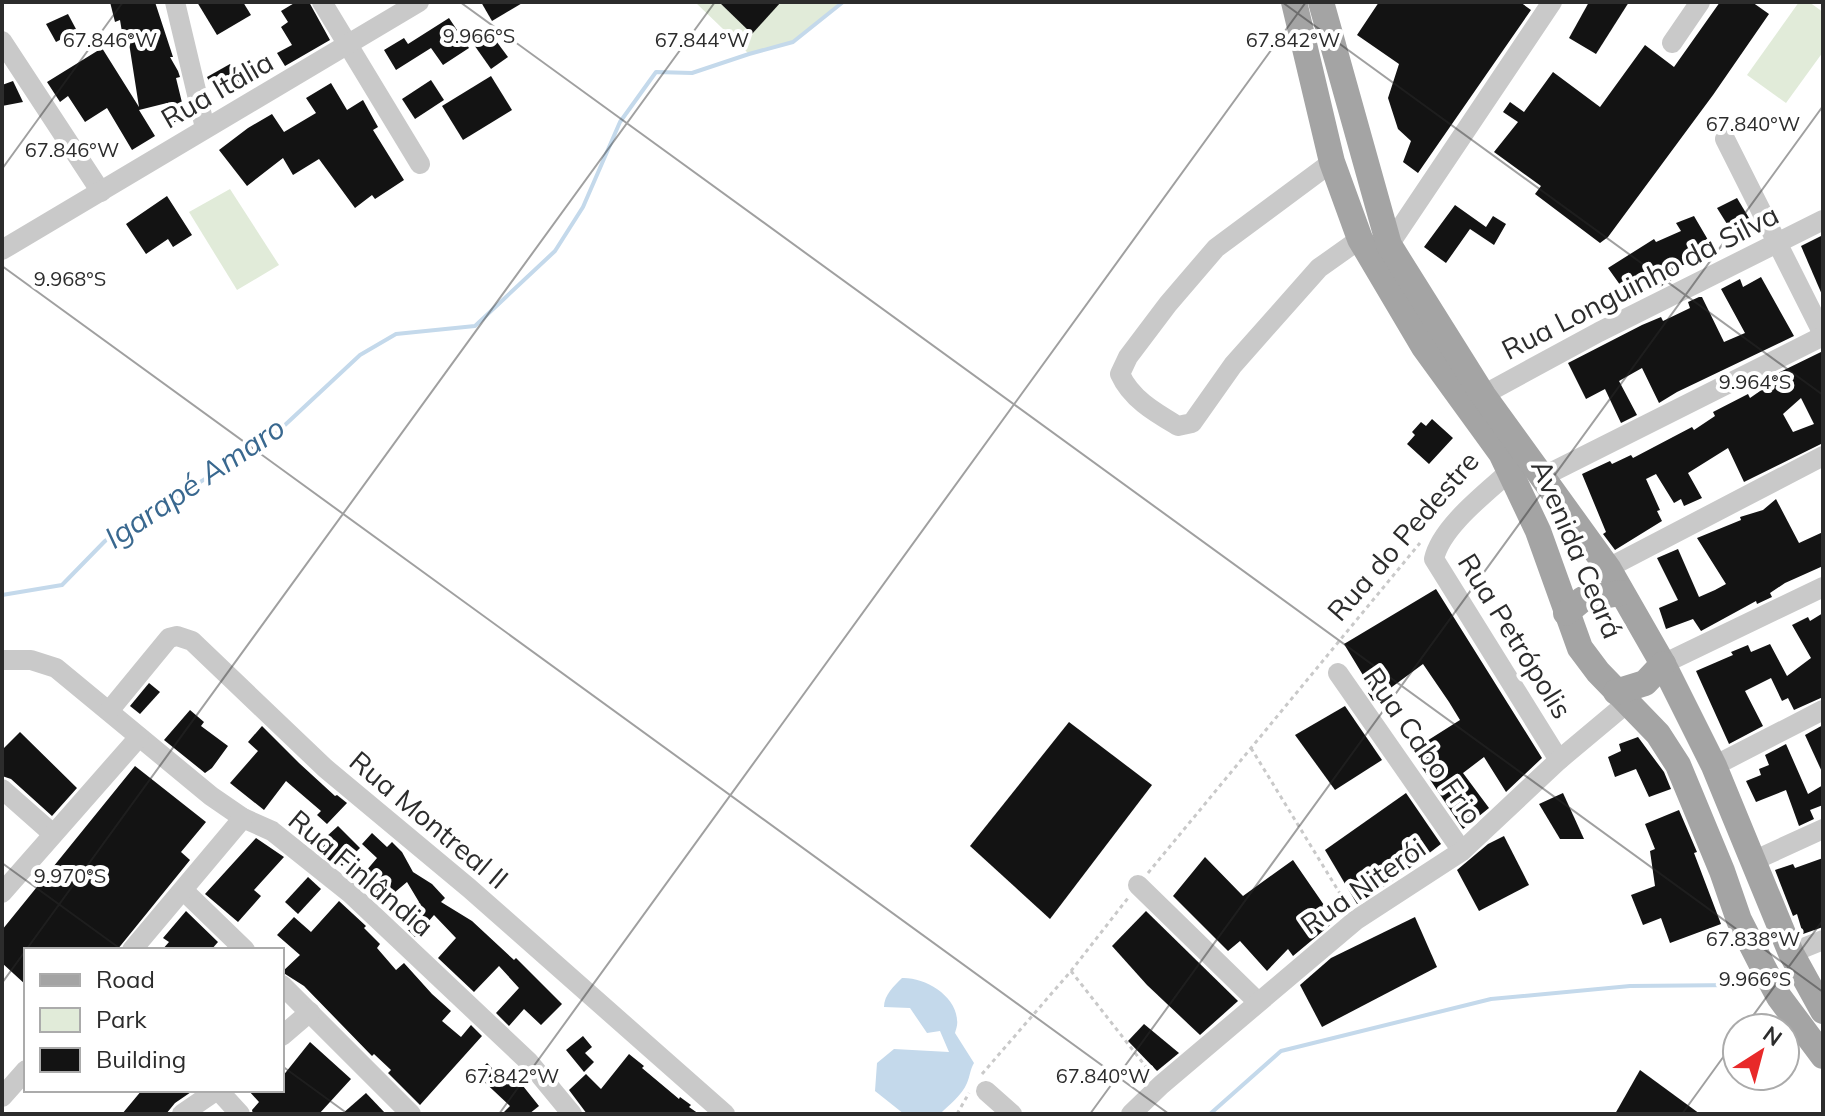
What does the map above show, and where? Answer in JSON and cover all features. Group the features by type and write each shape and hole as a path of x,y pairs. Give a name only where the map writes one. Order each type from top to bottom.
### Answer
{"main road":[{"name":"Avenida Ceará","path":"1294,2 1332,162 1360,239 1424,347 1501,453 1538,531 1580,648 1621,698 1658,734 1678,765 1751,944 1779,997 1823,1056"},
{"path":"1311,2 1335,108 1363,195 1388,240"},
{"name":"Avenida Ceará","path":"1321,2 1388,240 1483,395 1540,478 1608,568 1663,664 1714,766 1791,953 1823,1011"},
{"path":"1566,613 1583,599 1621,593"},
{"path":"1621,698 1645,683 1663,664"}],"street":[{"path":"175,2 205,128"},
{"path":"322,2 420,164"},
{"name":"Rua Itália","path":"2,250 419,2"},
{"path":"1388,240 1552,2"},
{"path":"1672,43 1700,2"},
{"path":"2,41 101,192"},
{"path":"1540,478 1823,335 1725,139"},
{"path":"1332,162 1216,248 1128,357 1120,374 1126,387 1154,412 1178,426 1192,423 1233,365 1296,293 1319,268 1360,239"},
{"name":"Rua Longuinho da Silva","path":"1483,395 1599,332 1823,220"},
{"path":"1608,568 1823,456"},
{"name":"Rua Petrópolis","path":"1509,472 1447,534 1437,546 1434,559 1559,760"},
{"path":"1663,664 1823,587"},
{"name":"Rua Montreal II","path":"109,711 169,638 177,636 192,641 325,768 469,888 725,1114"},
{"name":"Rua Finlândia","path":"2,660 31,660 56,668 211,796 243,818 272,831 351,894 529,1062 572,1114"},
{"name":"Rua Cabo Frio","path":"1338,673 1462,851"},
{"name":"Rua Niterói","path":"1131,1114 1356,920 1462,851 1621,698"},
{"path":"1714,766 1823,710"},
{"path":"2,893 139,737"},
{"path":"2,789 53,834"},
{"path":"134,948 243,818"},
{"path":"1753,861 1823,829"},
{"path":"1138,885 1258,1002"},
{"path":"183,890 243,948"},
{"path":"1791,953 1823,940"},
{"path":"284,987 411,1114"},
{"path":"284,1034 310,1012"},
{"path":"2,1097 24,1072"},
{"path":"986,1091 1012,1114"},
{"path":"182,1114 215,1092"},
{"path":"220,1092 240,1114"}],"path":[{"name":"Rua do Pedestre","path":"1336,644 1420,542"},
{"path":"1251,748 1356,920"},
{"path":"1071,971 1161,1085"}],"green space":[{"path":"695,2 843,2 793,42 749,54"},
{"path":"1799,2 1809,2 1823,12 1823,52 1786,103 1747,75"},
{"path":"230,189 279,265 237,290 189,212"}],"water":[{"path":"902,978 929,984 945,995 955,1011 955,1033 974,1063 965,1087 940,1114 904,1114 875,1091 877,1063 894,1049 949,1052 940,1031 927,1033 910,1008 884,1007 888,995"}],"building":[{"path":"110,2 155,2 173,57 170,57 180,77 176,78 186,119 172,123 167,103 139,110 155,136 132,150 107,108 85,122 68,96 60,102 47,82 102,48 139,107 129,43 124,44 120,20 115,22"},
{"path":"197,2 243,2 251,15 217,35"},
{"path":"296,2 309,2 330,40 285,66 277,53 292,45 281,27 288,22 281,11"},
{"path":"481,2 524,2 492,21"},
{"path":"719,2 781,2 752,34"},
{"path":"1379,2 1520,2 1531,10 1418,173 1403,162 1411,141 1398,129 1388,98 1399,64 1357,35"},
{"path":"1589,2 1629,2 1596,54 1569,38"},
{"path":"1720,2 1752,2 1769,14 1713,95 1608,237 1600,243 1535,194 1541,186 1494,152 1518,122 1503,112 1510,102 1524,112 1553,72 1600,107 1645,45 1674,67"},
{"path":"68,14 77,31 56,42 46,24"},
{"path":"449,18 469,48 443,65 431,48 396,70 384,50 404,38 408,44"},
{"path":"488,30 508,57 491,69 472,42"},
{"path":"230,64 241,85 218,98 207,77"},
{"path":"491,76 512,110 463,140 442,106"},
{"path":"431,80 444,100 415,119 402,99"},
{"path":"13,81 23,102 2,106 2,85"},
{"path":"331,83 347,110 363,100 378,127 373,130 404,180 375,199 372,195 355,208 319,159 293,175 283,158 247,186 219,150 272,114 284,132 316,113 306,98"},
{"path":"167,196 192,235 173,247 168,239 146,254 126,224"},
{"path":"1737,198 1755,228 1741,237 1732,232 1717,208"},
{"path":"1455,205 1486,227 1493,216 1506,224 1494,245 1470,229 1446,263 1424,247"},
{"path":"1694,216 1711,245 1682,257 1686,264 1673,268 1678,276 1658,288 1654,282 1637,294 1631,284 1623,289 1608,268 1654,239 1656,242 1681,231 1676,223"},
{"path":"1823,235 1823,297 1801,246"},
{"path":"1761,277 1794,336 1659,403 1642,368 1619,381 1637,415 1621,423 1605,389 1586,399 1568,363 1642,325 1661,317 1663,321 1690,308 1688,302 1699,297 1702,297 1724,342 1745,333 1721,289 1740,279 1743,287"},
{"path":"1823,351 1823,443 1744,482 1728,448 1688,473 1702,498 1684,506 1681,499 1674,503 1656,474 1646,479 1662,521 1615,550 1603,534 1606,532 1582,474 1610,461 1612,464 1631,455 1633,458 1692,427 1694,430 1715,416 1713,412 1748,394 1750,398 1773,382 1770,377","holes":["1801,398 1814,424 1793,432 1783,414"]},
{"path":"1432,419 1453,438 1429,464 1407,444 1421,422 1426,426"},
{"path":"1776,499 1799,543 1823,532 1823,566 1785,583 1770,593 1772,597 1757,604 1756,601 1701,631 1693,619 1666,629 1659,608 1678,600 1657,558 1678,549 1699,597 1715,590 1726,584 1697,538 1741,520 1740,517 1763,510"},
{"path":"1436,589 1542,758 1506,792 1484,757 1463,773 1489,808 1463,829 1411,751 1460,720 1449,702 1423,664 1373,701 1368,693 1372,690 1344,644"},
{"path":"1823,613 1823,697 1794,710 1788,698 1782,701 1771,678 1745,691 1763,726 1729,744 1696,671 1748,645 1751,652 1770,644 1787,676 1811,658 1792,625 1808,617 1810,621"},
{"path":"149,683 160,692 140,714 130,706"},
{"path":"1345,706 1382,760 1335,790 1295,735"},
{"path":"190,710 204,722 201,726 228,746 205,773 164,740"},
{"path":"1069,722 1152,785 1050,919 970,846"},
{"path":"1823,725 1823,774 1805,735"},
{"path":"262,726 335,796 347,803 327,824 317,815 321,811 286,781 264,810 230,783 258,751 248,742"},
{"path":"20,732 77,788 52,816 11,779 2,776 2,750"},
{"path":"1638,737 1664,772 1671,789 1649,797 1636,769 1615,777 1608,757 1621,751 1619,744"},
{"path":"1786,744 1808,794 1823,785 1823,805 1810,810 1814,819 1799,826 1786,790 1756,802 1746,781 1761,775 1759,769 1769,765 1765,755"},
{"path":"135,766 206,822 181,852 190,860 119,948 24,948 24,983 2,963 2,930"},
{"path":"1406,793 1441,844 1357,904 1325,850"},
{"path":"1563,793 1584,839 1560,839 1539,804"},
{"path":"1679,810 1721,924 1670,943 1661,918 1643,925 1631,895 1655,886 1650,851 1655,849 1645,824"},
{"path":"338,826 360,848 342,866 334,858 331,862 314,848"},
{"path":"372,833 387,847 392,842 402,852 413,872 432,884 445,898 441,902 472,921 514,960 516,958 562,1004 541,1025 524,1009 509,1026 496,1013 519,988 499,966 474,992 438,958 456,938 434,915 415,937 401,923 419,902 407,882 382,903 360,878 377,858 362,844"},
{"path":"1504,836 1529,885 1479,911 1457,870 1488,844"},
{"path":"256,838 284,857 254,890 261,896 238,922 205,894"},
{"path":"1205,857 1243,896 1293,860 1335,921 1293,956 1288,949 1267,971 1240,941 1228,951 1173,896"},
{"path":"1823,858 1823,927 1803,934 1797,914 1793,916 1775,870 1793,864 1795,868"},
{"path":"308,877 321,889 298,914 285,902"},
{"path":"339,901 366,926 364,928 380,944 377,948 396,970 404,963 451,1011 442,1021 461,1037 471,1025 482,1036 420,1105 388,1073 391,1070 374,1054 372,1056 304,986 284,973 300,955 277,935 294,917 311,932"},
{"path":"186,911 218,942 213,948 164,948 169,942 163,938"},
{"path":"1146,911 1238,1001 1200,1035 1147,985 1112,946"},
{"path":"1415,917 1437,967 1322,1027 1300,985 1331,958"},
{"path":"1144,1024 1179,1053 1157,1071 1128,1041"},
{"path":"583,1036 592,1047 585,1053 594,1062 584,1072 566,1050"},
{"path":"310,1042 351,1079 319,1114 253,1114 252,1110 259,1102 250,1092 284,1092 284,1074"},
{"path":"629,1054 699,1114 587,1114 569,1090 586,1074 601,1089"},
{"path":"487,1063 503,1079 515,1068 528,1081 523,1086 539,1106 529,1114 502,1114 510,1106 478,1076"},
{"path":"1640,1070 1700,1114 1615,1114"},
{"path":"140,1092 191,1092 166,1114 122,1114"},
{"path":"366,1093 386,1114 342,1114"}],"waterway":[{"name":"Igarapé Amaro","path":"2,595 62,585 105,541 271,438 360,355 396,334 475,326 555,251 583,207 620,122 656,72 692,73 793,42 843,2"},
{"path":"1210,1114 1281,1051 1491,999 1630,986 1736,985"}]}
